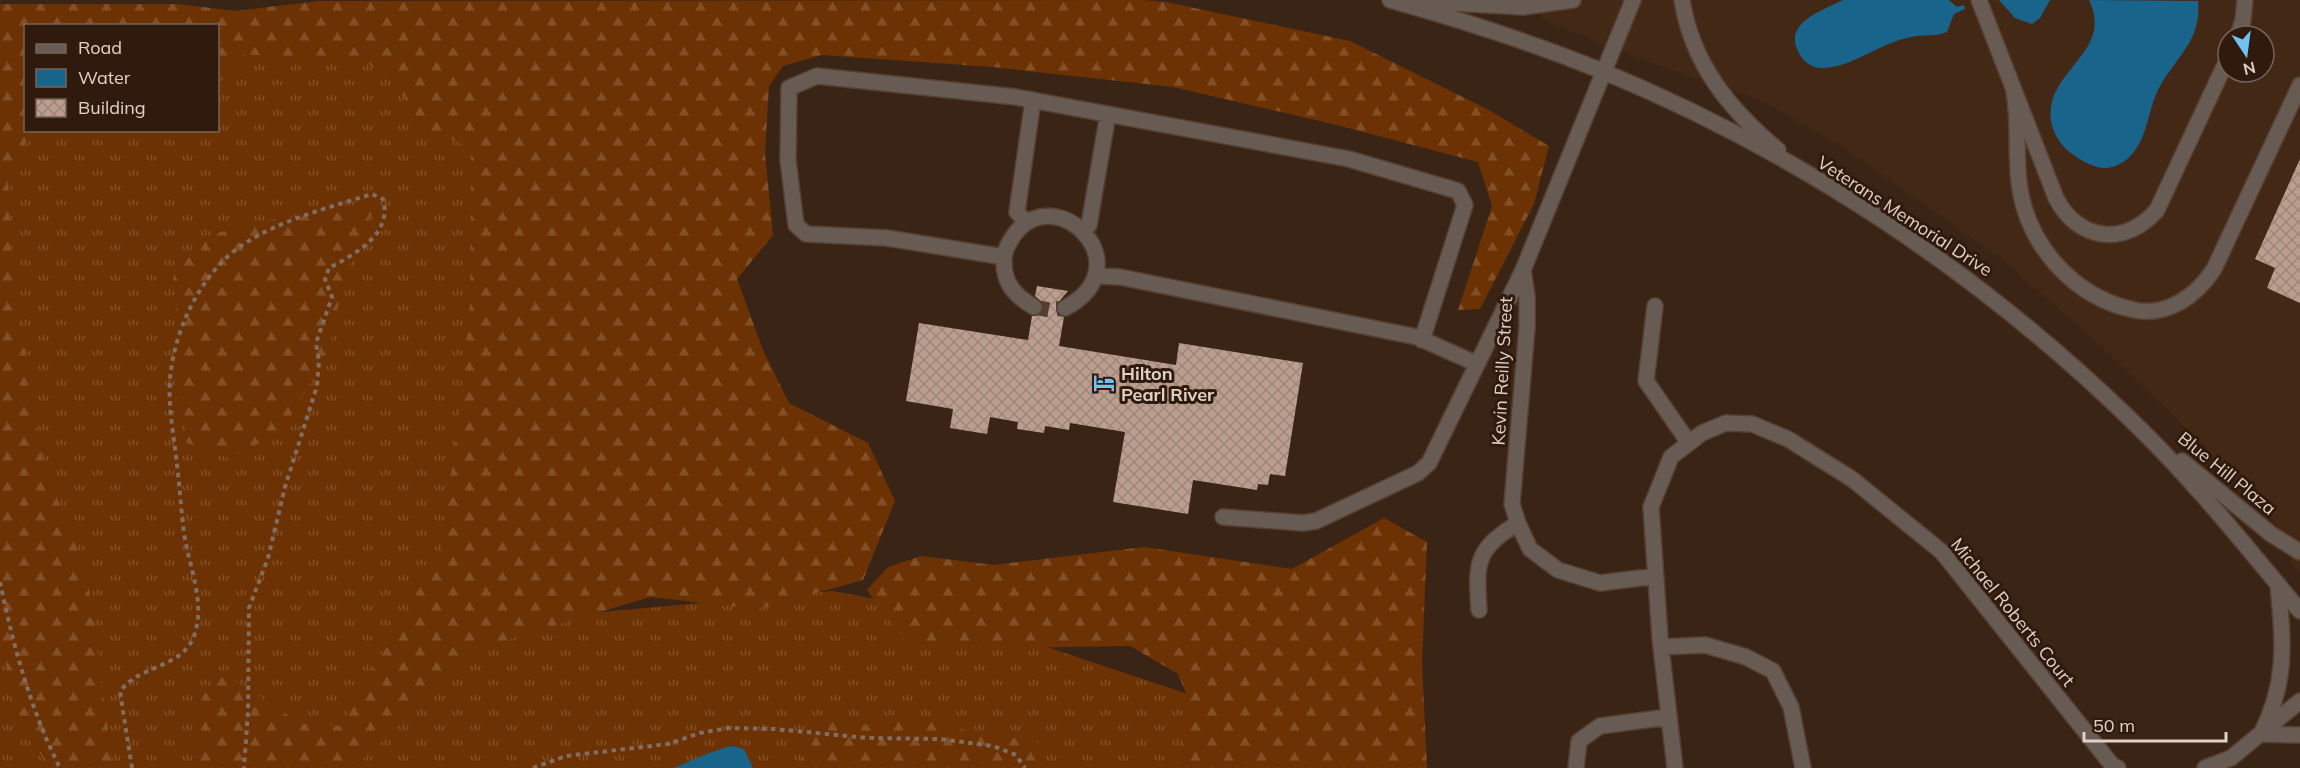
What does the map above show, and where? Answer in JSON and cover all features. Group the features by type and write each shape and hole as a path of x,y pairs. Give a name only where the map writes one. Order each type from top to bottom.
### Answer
{"street":[{"name":"Veterans Memorial Drive","path":"1390,0 1492,31 1602,71 1710,121 1808,175 1905,235 1998,301 2131,419 2208,501 2300,611"},
{"path":"1395,0 1523,7 1573,0"},
{"path":"1223,517 1303,523 1316,521 1418,473 1429,463 1522,270 1633,0"},
{"path":"1682,0 1692,40 1711,81 1746,121 1808,175"},
{"path":"1979,0 2062,209 2070,219 2092,232 2120,234 2147,221 2157,210 2216,84"},
{"path":"2242,24 2245,0"},
{"path":"1004,257 887,238 806,234 796,225 788,160 789,88 817,76 1033,100 1349,159 1458,191 1465,205 1422,340"},
{"path":"2013,87 2018,118 2020,190 2035,235 2056,265 2084,289 2119,307 2139,311 2156,311 2175,305 2204,284 2214,269 2300,85"},
{"path":"1026,222 1017,212 1033,100"},
{"path":"1084,231 1089,225 1108,114"},
{"path":"1034,307 1020,299 1010,287 1005,273 1004,257 1009,243 1026,222 1045,217 1060,218 1084,231 1094,246 1098,261 1096,276 1089,290 1078,301 1065,308"},
{"name":"Kevin Reilly Street","path":"1522,270 1527,296 1527,328 1512,504 1518,523 1530,549 1558,570 1600,583 1656,576"},
{"path":"1096,276 1132,279 1422,340 1477,364"},
{"path":"1655,306 1646,381 1689,443"},
{"name":"Blue Hill Plaza","path":"2131,419 2271,534 2300,552"},
{"name":"Michael Roberts Court","path":"1675,768 1661,647 1651,507 1671,457 1702,433 1726,423 1752,424 1788,439 1852,479 1942,552 2061,703 2112,765 2118,768"},
{"path":"1479,610 1476,574 1480,562 1493,538 1518,523"},
{"path":"2261,734 2273,711 2280,687 2284,650 2278,584"},
{"path":"1661,647 1705,645 1746,657 1773,671 1791,707 1803,768"},
{"path":"2205,768 2231,758 2300,701"},
{"path":"1576,768 1579,741 1600,726 1668,717"},
{"path":"2261,734 2300,735"}],"path":[{"path":"132,768 120,692 127,683 185,652 194,636 199,604 184,534 170,379 178,341 190,309 208,276 239,247 267,231 372,194 383,199 386,209 376,236 354,255 329,268 325,279 332,297 316,343 319,362 317,386 285,487 268,558 249,608 248,712 244,768"},
{"path":"0,582 8,621 34,705 60,768"},
{"path":"533,768 566,756 668,744 700,733 729,729 775,729 993,746 1016,755 1025,768"}],"shaded area":[{"path":"1537,0 2300,0 2300,573 2292,563 2275,521 2187,429 2097,342 1999,257 1837,143 1757,99 1652,63 1542,19"}],"green space":[{"path":"1141,0 1166,2 1350,41 1487,109 1549,146 1534,204 1480,309 1458,310 1492,206 1478,162 1333,124 1173,87 992,67 822,55 783,66 769,86 765,153 773,235 737,279 763,350 789,403 868,443 895,501 863,580 758,609 650,597 481,648 354,768 193,768 196,709 218,670 302,724 340,726 440,553 458,424 470,305 472,148 422,127 397,84 368,63 243,54 219,83 219,24 24,24 24,132 42,132 28,137 8,181 12,272 43,463 87,573 113,768 48,768 10,698 0,618 0,4 177,4 236,11 319,1"},
{"path":"0,28 24,122 24,132 219,132 219,47 429,53 488,136 479,623 833,591 939,611 1254,716 1214,768 0,768"},
{"path":"374,208 345,274 329,350 281,433 228,458 187,443 173,277 206,236 262,221"},
{"path":"1384,518 1427,542 1422,662 1427,768 1172,768 1178,758 1193,710 1178,674 1130,646 991,648 907,644 867,590 888,567 921,556 994,565 1144,547 1292,569"},
{"path":"899,713 982,735 1036,740 1048,765 1046,768 810,768 800,762 808,741 828,722 874,725"}],"water":[{"path":"1843,0 1949,0 1957,7 1964,5 1965,9 1954,14 1947,32 1900,40 1834,67 1820,68 1807,63 1795,44 1795,35 1799,27 1805,20"},
{"path":"1999,0 2050,0 2040,18 2032,24 2015,18"},
{"path":"2089,0 2198,1 2196,28 2158,90 2138,146 2123,162 2106,168 2087,163 2066,149 2056,136 2051,121 2052,103 2058,88 2087,48 2093,34 2095,18"},
{"path":"733,746 744,749 753,768 674,768 713,752"}],"building":[{"path":"2300,159 2300,303 2267,288 2275,268 2255,259"},
{"name":"Hilton Pearl River","path":"1037,286 1068,291 1056,305 1057,314 1064,317 1059,346 1176,365 1179,343 1303,363 1285,476 1270,474 1268,485 1258,484 1257,490 1193,480 1188,514 1113,502 1125,432 1070,423 1069,430 1045,426 1044,433 1017,429 1018,422 990,417 987,434 950,428 953,409 906,401 919,323 1028,340 1032,316 1039,315 1044,308 1042,302 1035,296"}],"tunnel":[{"path":"1034,307 1049,310 1065,308"}],"place":[{"name":"Hilton Pearl River","path":"1104,383"}]}
